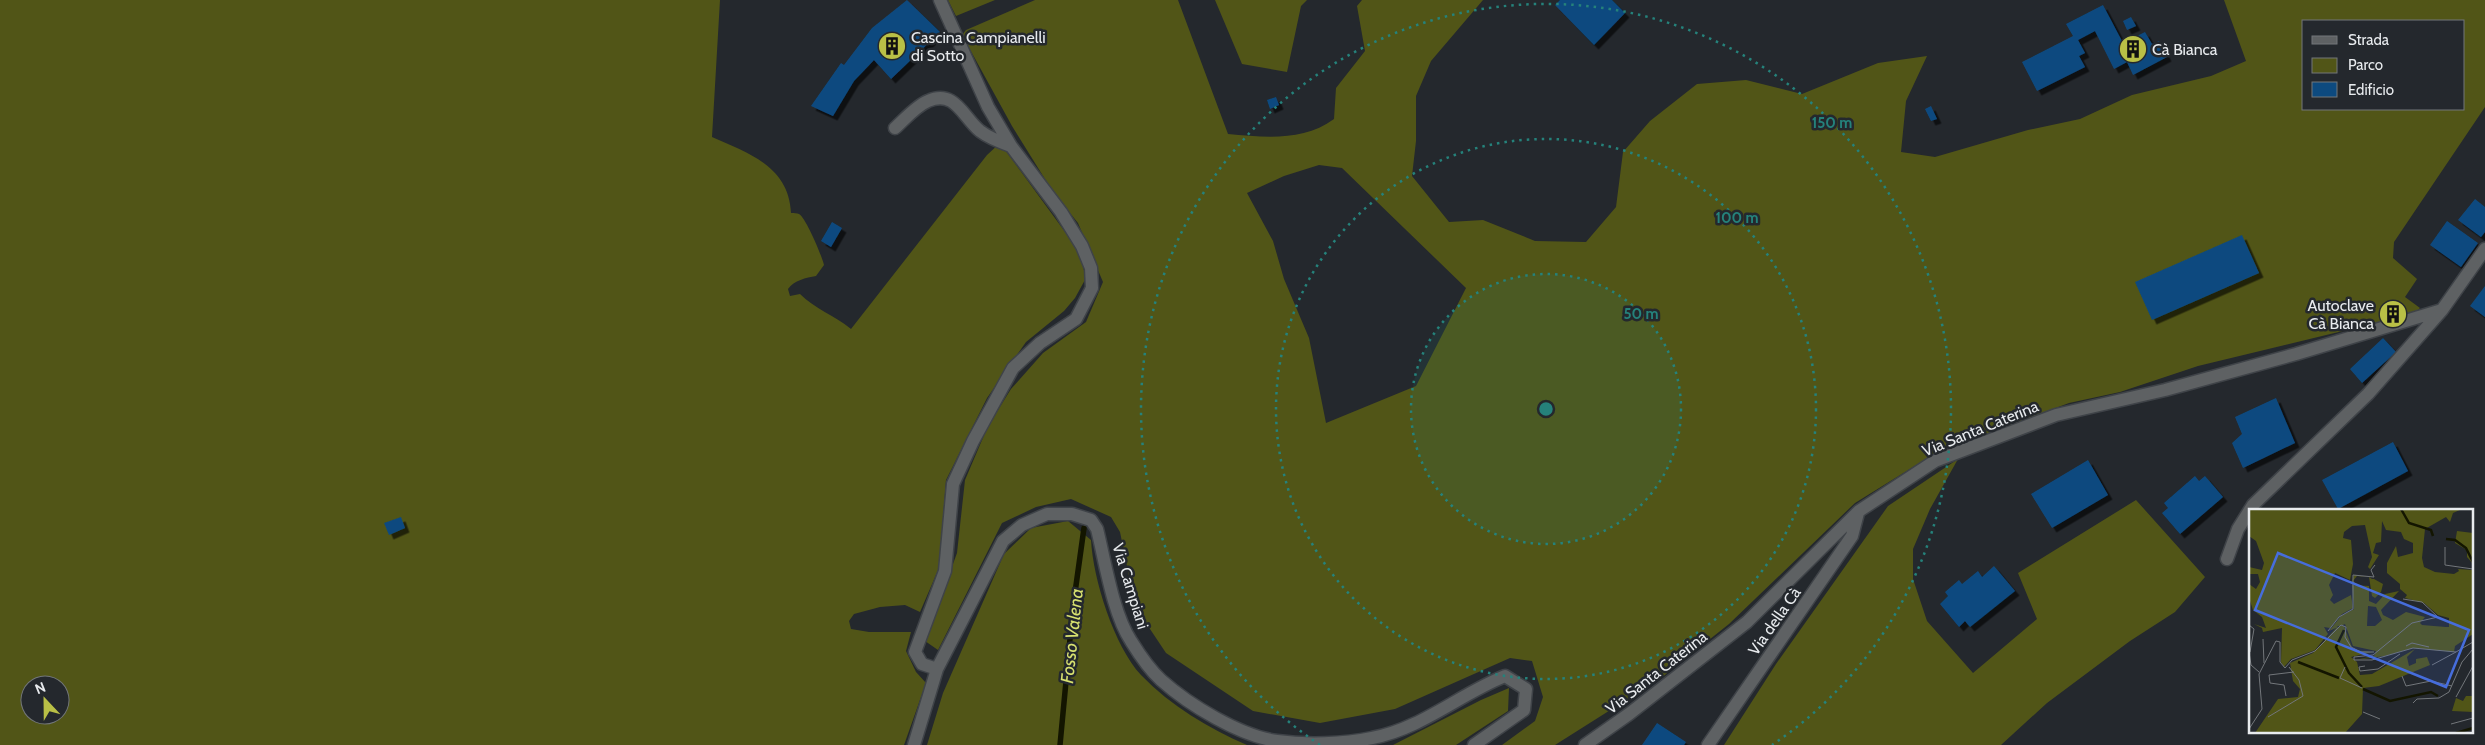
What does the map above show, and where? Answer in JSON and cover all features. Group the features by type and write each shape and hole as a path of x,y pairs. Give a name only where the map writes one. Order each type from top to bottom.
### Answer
{"street":[{"path":"937,670 922,664 915,652 944,571 953,484 973,441 1013,368 1040,343 1076,319 1092,288 1091,268 1082,246 1061,212 1011,146 988,107 940,0"},
{"path":"895,128 927,101 946,98 956,102 978,129 993,139 1011,146"},
{"path":"2250,509 2368,394 2442,310 2485,249"},
{"name":"Via Santa Caterina","path":"1585,745 1629,714 1746,622 1859,511 1935,461 2056,415 2165,390 2296,354 2442,310"},
{"name":"Via della Cà","path":"1708,745 1852,536 1859,511"},
{"path":"2227,559 2238,529 2249,511"},
{"name":"Via Campiani","path":"914,745 937,670 1003,540 1022,525 1046,514 1072,514 1093,515 1116,607 1130,640 1160,680 1202,709 1236,729 1277,742 1326,743 1373,738 1419,721 1495,680 1505,676 1513,679 1526,689 1524,710 1474,745"}],"green space":[{"path":"0,0 720,0 712,137 753,156 775,173 789,197 791,213 799,214 806,222 824,265 816,276 794,283 788,289 790,296 800,294 851,329 987,155 1000,143 1079,251 1086,278 1075,298 1064,311 1026,342 987,398 946,480 939,568 920,612 905,605 880,607 854,614 849,621 851,629 869,632 911,632 906,651 916,672 926,683 904,745 0,745"},
{"path":"948,0 995,0 956,16"},
{"path":"1035,0 1178,0 1228,134 1269,137 1296,135 1322,126 1334,119 1336,88 1365,51 1357,6 1362,0 1483,0 1431,61 1416,96 1416,141 1412,176 1449,222 1483,220 1535,241 1586,242 1616,207 1623,152 1650,121 1697,84 1746,80 1802,94 1878,63 1927,56 1906,101 1901,152 1935,157 2028,130 2080,119 2132,95 2211,76 2246,61 2224,0 2485,0 2485,107 2394,242 2393,258 2417,279 2405,297 2420,308 2416,312 2401,316 2398,306 2385,310 2388,320 2198,366 2120,392 2069,403 1939,451 1855,503 1729,624 1661,678 1555,745 1502,745 1535,721 1543,697 1532,661 1510,658 1395,709 1320,723 1253,711 1166,653 1144,620 1131,586 1120,532 1111,517 1071,499 1036,507 1002,523 938,650 925,641 957,553 965,480 988,426 1011,389 1043,353 1086,322 1103,282 1078,223 1053,192 1012,126 962,35 966,30","holes":["1319,165 1342,168 1466,288 1416,386 1326,423 1309,338 1284,279 1273,241 1247,193 1284,176"]},
{"path":"1215,0 1307,0 1301,6 1287,72 1242,64"},
{"path":"1958,459 1930,509 1913,549 1913,579 1927,621 1973,673 2037,619 2018,573 2136,500 2205,577 2175,612 2130,641 2047,703 2001,745 1724,745 1776,664 1888,506"},
{"path":"1068,521 1091,540 1096,573 1114,630 1131,662 1141,675 1177,706 1218,731 1247,745 927,745 943,693 1004,554 1031,528"},
{"path":"1509,688 1508,711 1456,745 1393,745 1481,700"}],"building":[{"name":"Cascina Campianelli di Sotto","path":"907,0 940,32 891,79 874,60 854,81 833,116 811,106 841,63 844,65 872,28"},
{"path":"1560,0 1612,0 1625,13 1594,45 1555,5"},
{"name":"Cà Bianca","path":"2103,5 2123,43 2145,32 2152,44 2159,41 2167,57 2133,75 2127,62 2114,69 2095,31 2078,40 2085,53 2079,56 2085,67 2037,91 2022,62 2073,36 2066,24"},
{"path":"2131,17 2136,26 2127,30 2123,21"},
{"path":"1276,97 1279,105 1270,109 1267,100"},
{"path":"1931,106 1937,119 1931,121 1925,109"},
{"path":"2475,199 2485,207 2485,232 2481,237 2458,220"},
{"path":"2447,221 2478,243 2461,267 2430,245"},
{"path":"832,222 842,228 831,247 821,241"},
{"path":"2242,235 2259,273 2152,320 2135,282"},
{"path":"2485,286 2485,317 2470,306"},
{"name":"Autoclave Cà Bianca","path":"2397,307 2400,317 2389,320 2386,311"},
{"path":"2383,338 2396,352 2362,383 2350,369"},
{"path":"2276,398 2295,443 2243,468 2232,443 2242,434 2235,417"},
{"path":"2393,442 2408,471 2338,509 2322,480"},
{"path":"2088,460 2108,495 2052,528 2031,494"},
{"path":"2195,476 2199,481 2205,476 2223,497 2180,534 2162,513 2168,508 2164,503"},
{"path":"401,517 405,528 389,535 384,523"},
{"path":"1994,566 2015,591 1970,627 1965,621 1959,627 1940,604 1948,596 1945,592 1959,580 1962,584 1978,571 1982,577"},
{"path":"1657,723 1686,742 1684,745 1642,745"}],"waterway":[{"name":"Fosso Valena","path":"1060,745 1073,607 1084,528"}],"place":[{"name":"Cascina Campianelli di Sotto","path":"892,46"},
{"name":"Cà Bianca","path":"2133,49"},
{"name":"Autoclave Cà Bianca","path":"2393,314"}]}
